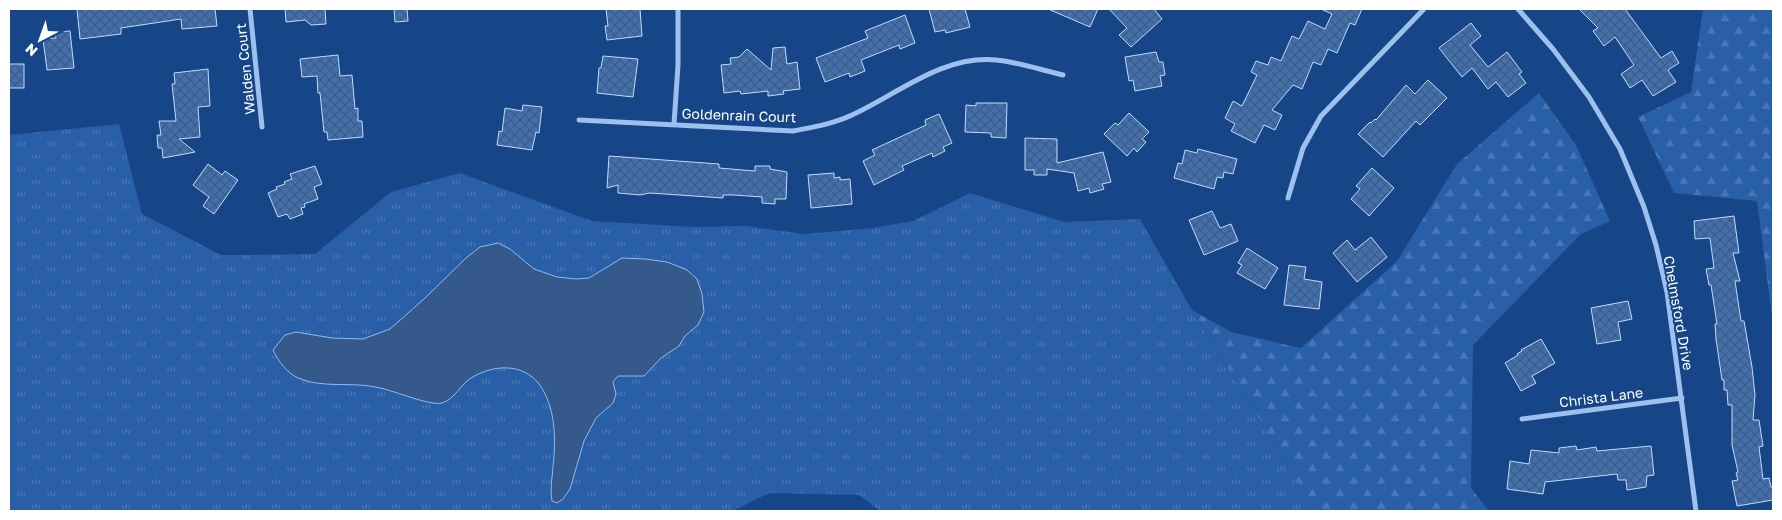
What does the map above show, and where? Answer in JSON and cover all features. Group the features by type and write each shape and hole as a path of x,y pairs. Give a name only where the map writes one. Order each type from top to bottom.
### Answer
{"street":[{"name":"Walden Court","path":"250,9 262,127"},
{"path":"674,124 678,65 678,9"},
{"path":"1288,198 1303,148 1321,116 1424,9"},
{"name":"Chelmsford Drive","path":"1518,9 1554,49 1589,96 1620,149 1644,207 1656,245 1667,292 1696,511"},
{"name":"Goldenrain Court","path":"579,120 793,131 825,125 850,116 921,77 948,66 971,61 996,60 1063,75"},
{"name":"Christa Lane","path":"1522,419 1682,398"}],"green space":[{"path":"1703,9 1773,9 1773,325 1757,201 1674,193 1638,117 1691,92"},
{"path":"1539,93 1576,145 1610,221 1581,234 1473,345 1471,488 1489,511 1316,511 1192,310 1231,332 1301,348 1397,261 1457,164"},
{"path":"119,124 142,214 221,255 315,254 391,192 460,173 592,221 694,227 746,226 804,234 872,228 913,221 970,193 1064,222 1140,219 1192,310 1316,511 880,511 859,495 769,493 733,511 9,511 9,135"}],"shaded area":[{"path":"498,243 510,249 534,269 557,277 589,278 622,258 667,262 687,270 697,279 702,294 704,312 698,325 685,336 679,346 661,358 644,376 618,376 613,382 616,394 613,403 596,418 584,441 570,489 563,499 557,503 552,501 551,492 554,446 552,413 545,393 539,384 524,372 507,368 488,370 471,378 447,401 437,403 370,386 318,383 298,378 286,370 273,350 285,335 296,332 332,338 363,339 390,329 466,258 480,247"}],"building":[{"path":"77,9 215,9 217,26 182,29 181,19 121,28 121,34 80,39"},
{"path":"285,9 325,9 326,24 311,25 305,20 286,22"},
{"path":"394,9 407,9 408,21 395,22"},
{"path":"606,9 640,9 642,36 607,40 605,26 608,26"},
{"path":"929,9 965,9 970,27 946,33 945,30 935,32"},
{"path":"1048,9 1098,9 1090,27"},
{"path":"1109,9 1154,9 1162,19 1131,47 1119,35 1127,28"},
{"path":"1321,9 1362,9 1355,25 1350,23 1337,53 1328,49 1321,65 1313,62 1302,89 1293,85 1272,110 1282,115 1275,130 1264,125 1255,143 1231,131 1235,124 1225,118 1233,101 1242,106 1257,75 1251,72 1256,61 1268,65 1271,57 1281,61 1292,36 1299,39 1308,21 1325,29 1332,14"},
{"path":"1579,9 1625,9 1661,58 1672,51 1679,63 1668,70 1676,82 1653,96 1642,80 1630,88 1621,74 1634,65 1615,37 1604,46 1593,31 1598,28"},
{"path":"905,15 915,43 900,49 899,45 861,60 865,71 850,77 849,73 825,82 816,58 868,38 865,31"},
{"path":"1471,23 1481,36 1470,45 1488,67 1507,52 1522,72 1519,74 1526,83 1508,97 1496,82 1488,89 1472,68 1462,77 1439,48"},
{"path":"70,31 74,68 47,70 43,39 56,38 55,32"},
{"path":"785,47 787,64 797,62 800,89 783,91 784,94 768,96 768,91 741,94 740,91 724,93 721,65 731,64 730,58 739,57 747,49 771,70 773,48"},
{"path":"1156,52 1159,62 1163,62 1165,75 1160,76 1162,86 1135,91 1133,80 1129,81 1125,57"},
{"path":"338,55 340,76 352,75 355,109 358,108 358,121 362,121 363,137 328,140 327,132 324,132 317,76 302,77 300,59"},
{"path":"603,56 638,59 633,97 597,93 599,68 601,68"},
{"path":"9,64 24,64 24,88 9,88"},
{"path":"208,69 210,106 198,107 200,137 179,139 195,152 163,158 162,148 158,148 157,135 161,135 159,121 176,121 172,84 175,84 174,73"},
{"path":"1428,80 1447,98 1420,125 1416,121 1383,157 1358,134 1370,122 1376,120 1406,85 1415,94"},
{"path":"976,103 1007,103 1006,138 991,137 991,133 965,132 966,105 976,106"},
{"path":"523,105 542,107 539,133 536,132 532,150 497,145 499,131 502,132 505,108 522,111"},
{"path":"1129,113 1149,132 1142,139 1146,142 1137,152 1134,148 1127,156 1104,134 1115,123 1118,125"},
{"path":"939,114 952,143 943,147 945,151 933,157 932,153 902,166 904,170 874,185 863,161 875,155 872,150 926,125 925,120"},
{"path":"1025,138 1057,139 1057,163 1103,152 1111,182 1102,184 1104,189 1090,193 1089,188 1078,191 1074,173 1047,169 1047,175 1034,175 1034,170 1025,170"},
{"path":"1198,149 1237,159 1233,174 1224,172 1223,178 1217,177 1214,189 1174,178 1178,163 1182,164 1185,150 1197,153"},
{"path":"609,156 719,164 719,168 755,171 755,166 770,166 770,169 787,172 786,199 775,199 775,204 762,203 762,197 734,195 723,195 723,198 650,193 640,195 618,193 618,185 607,188"},
{"path":"208,164 222,175 225,171 238,180 214,214 203,206 209,197 193,185"},
{"path":"315,166 322,184 314,187 318,199 304,204 305,207 301,208 303,214 290,219 287,214 278,217 268,193 292,179 290,174"},
{"path":"1372,168 1394,188 1369,216 1351,199 1360,189 1356,186"},
{"path":"834,173 834,178 840,177 840,180 850,179 852,204 811,208 808,175"},
{"path":"1212,211 1220,228 1231,224 1238,241 1204,255 1189,220"},
{"path":"1734,216 1739,253 1733,253 1740,281 1735,281 1741,321 1744,321 1752,367 1755,395 1753,420 1759,420 1763,446 1759,447 1763,479 1769,478 1771,487 1773,487 1773,500 1737,506 1732,481 1738,480 1736,473 1738,472 1732,445 1732,405 1728,405 1727,390 1724,390 1724,380 1722,380 1716,339 1715,324 1717,324 1711,285 1709,285 1706,269 1714,268 1710,238 1695,239 1694,221"},
{"path":"1371,237 1387,257 1357,282 1333,253 1347,240 1355,250"},
{"path":"1247,248 1278,268 1265,289 1237,273 1242,265 1238,263"},
{"path":"1289,265 1306,267 1304,279 1322,282 1319,309 1284,305"},
{"path":"1628,301 1632,319 1618,322 1621,340 1597,344 1591,308"},
{"path":"1541,339 1555,363 1532,376 1536,383 1521,391 1505,363 1518,355 1521,350"},
{"path":"1576,446 1577,450 1596,447 1597,451 1651,446 1654,475 1647,476 1646,487 1627,490 1626,480 1618,480 1617,474 1545,482 1543,494 1507,489 1510,461 1529,464 1531,450 1559,453 1559,448"}]}
